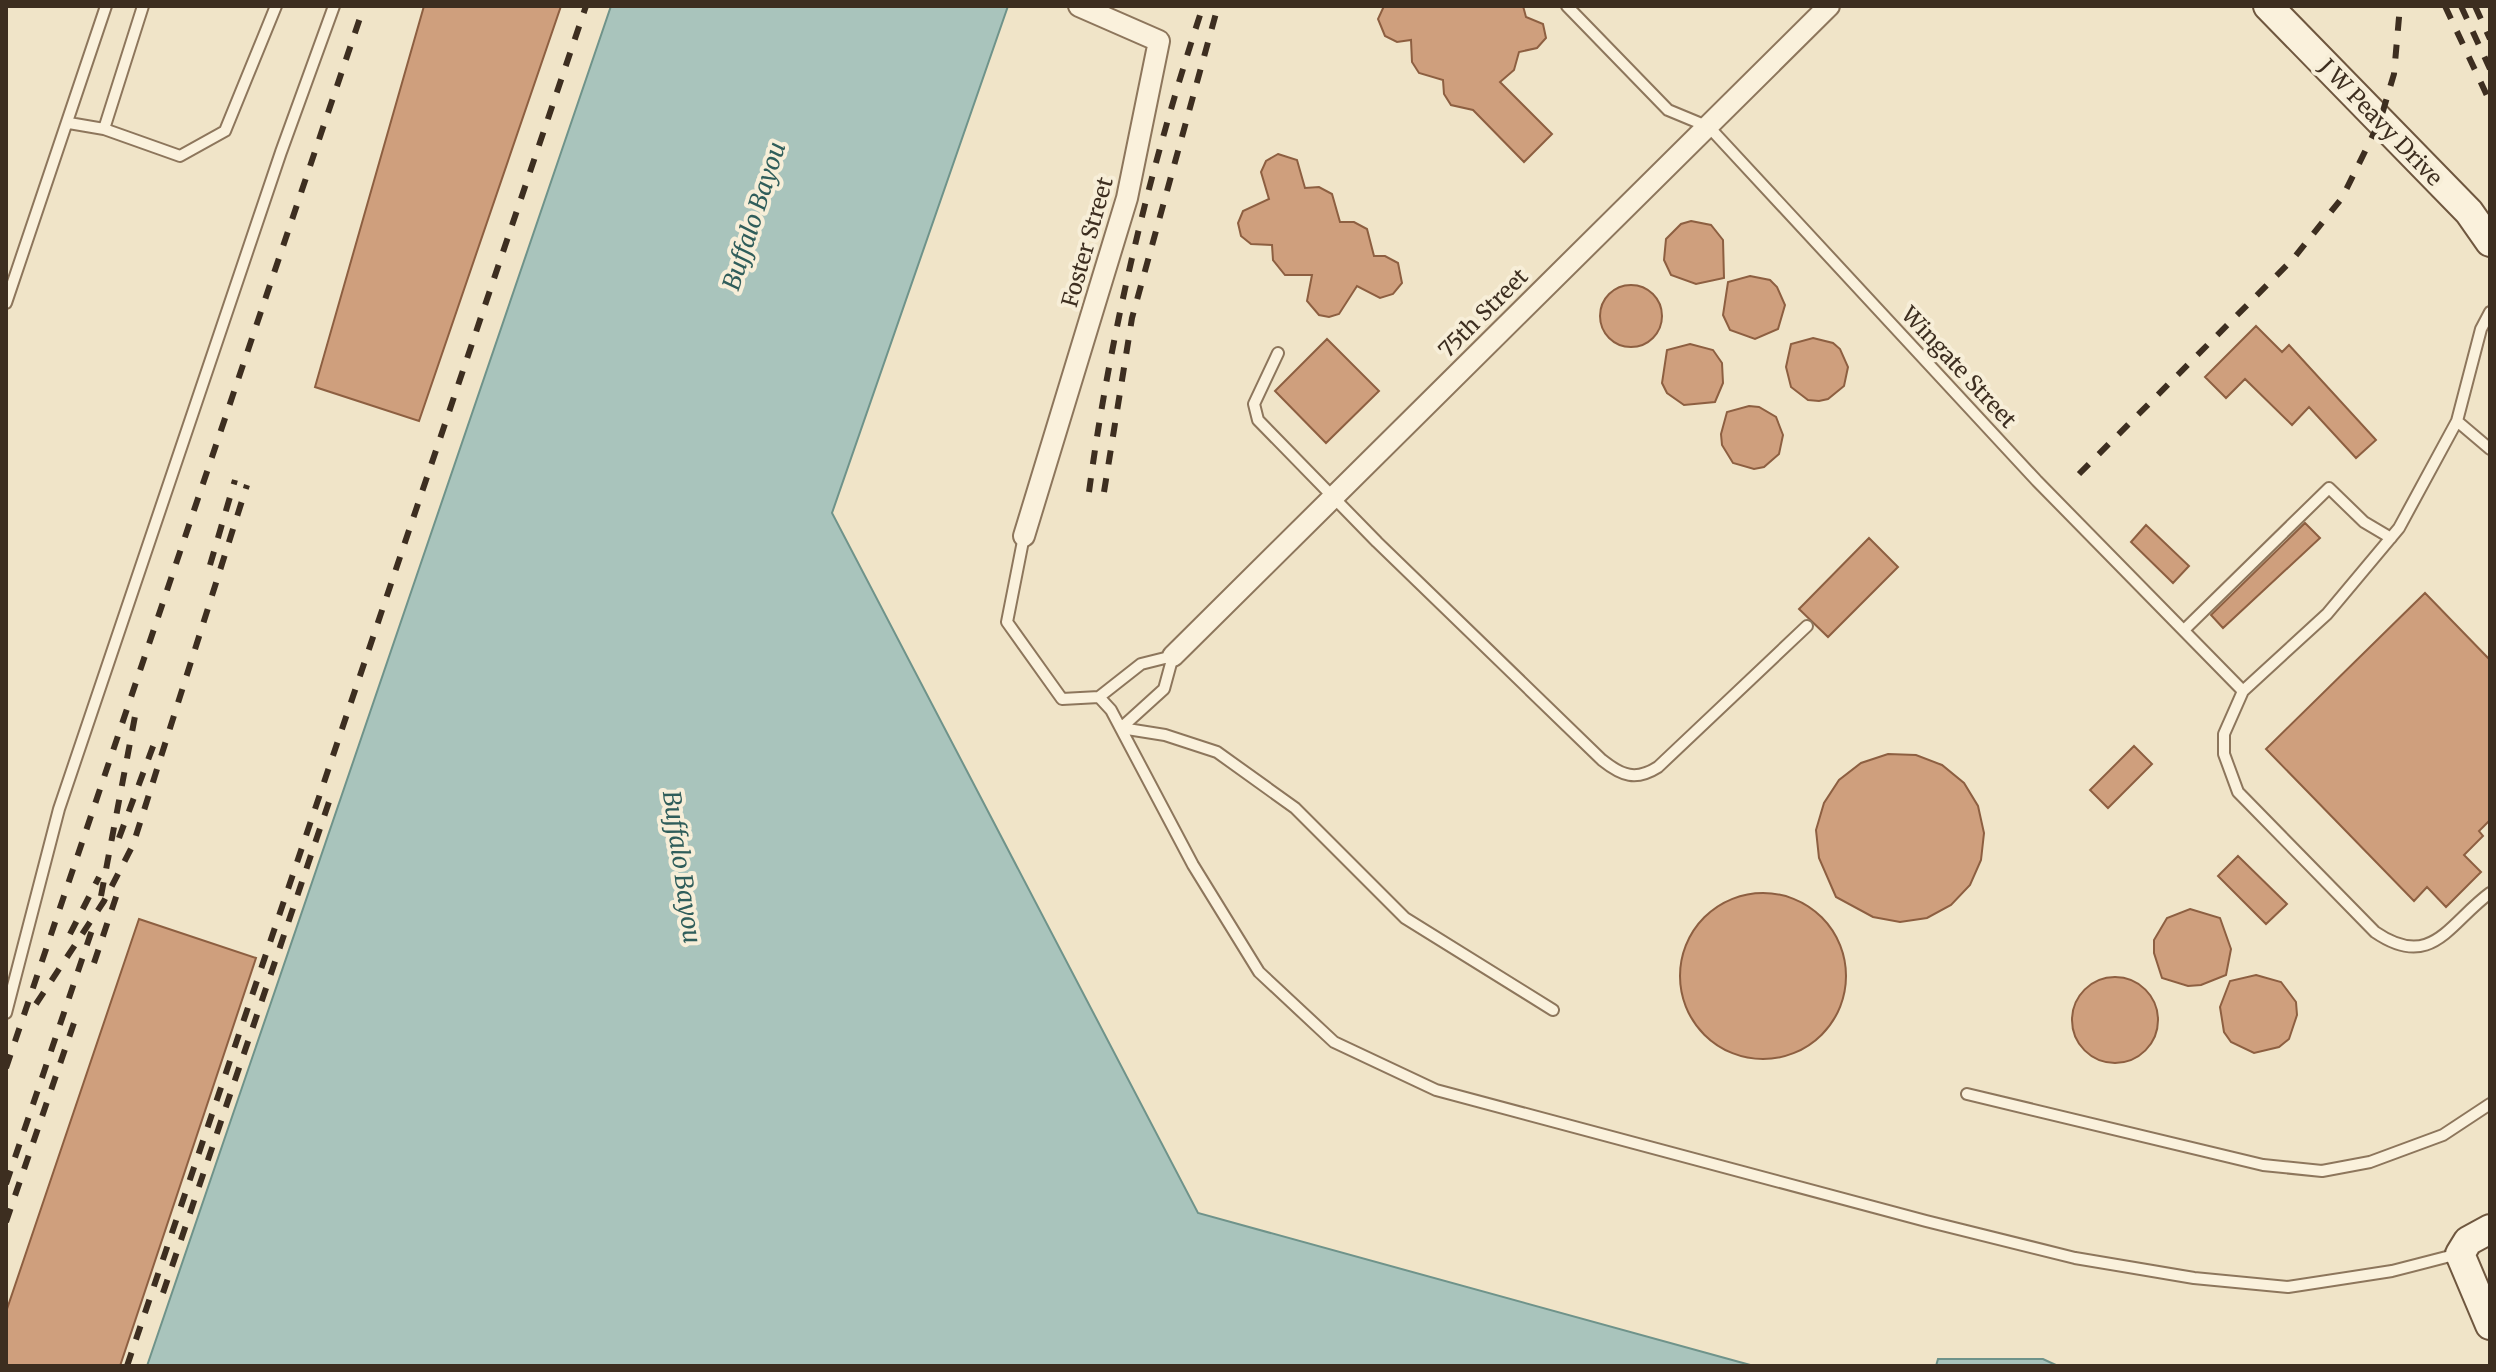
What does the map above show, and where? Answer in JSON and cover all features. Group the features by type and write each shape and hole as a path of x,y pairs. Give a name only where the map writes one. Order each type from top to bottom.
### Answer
{"street":[{"name":"Foster Street","path":"1024,536 1127,198 1159,41 1079,6"},
{"name":"75th Street","path":"1173,656 1829,6"},
{"name":"J W Peavy Drive","path":"2268,6 2469,212 2490,242"},
{"path":"2490,1229 2468,1241 2460,1254 2490,1325"}],"lane":[{"path":"6,303 106,6"},
{"path":"104,129 143,6"},
{"path":"69,123 104,129 180,156 225,131 276,6"},
{"path":"6,1013 59,809 281,152 334,6"},
{"path":"1567,6 1668,110 1709,127"},
{"name":"Wingate Street","path":"1709,127 2037,481 2243,691"},
{"path":"2490,312 2481,329 2457,421 2391,538 2327,614 2243,691 2224,734 2224,754 2238,792 2375,932 2402,947 2430,944 2490,893"},
{"path":"1278,353 1259,388 1254,413 1332,498 1602,760 1626,776 1642,777 1658,767 1807,626"},
{"path":"2457,421 2490,449"},
{"path":"2184,630 2329,488 2364,522 2391,538"},
{"path":"1024,536 1007,622 1062,699 1099,697 1141,664 1173,656 1164,689 1121,728"},
{"path":"1099,697 1121,728 1193,865 1259,972 1334,1042 1436,1090 1956,1229 2075,1258 2194,1278 2288,1287 2392,1271 2460,1254"},
{"path":"1121,728 1165,735 1228,759 1295,808 1405,918 1553,1010"},
{"path":"1967,1094 2263,1165 2322,1171 2370,1162 2443,1135 2490,1104"}],"water":[{"name":"Buffalo Bayou","path":"611,6 1008,6 832,513 1198,1213 1754,1366 147,1366"},
{"path":"1938,1359 2043,1359 2058,1366 1936,1366"}],"building":[{"path":"424,6 561,6 419,421 315,387"},
{"path":"1384,6 1523,6 1526,17 1543,24 1546,38 1537,48 1519,52 1514,70 1500,82 1552,134 1524,162 1473,110 1451,105 1444,94 1443,80 1419,73 1412,62 1411,40 1397,42 1385,36 1378,19"},
{"path":"1278,154 1297,160 1305,188 1319,187 1332,194 1340,222 1354,222 1367,229 1374,256 1385,256 1398,263 1402,283 1393,294 1380,298 1357,286 1339,314 1329,317 1319,315 1307,301 1312,275 1285,275 1273,260 1272,245 1251,244 1241,236 1238,223 1243,211 1269,199 1261,172 1266,161"},
{"path":"1691,221 1711,225 1723,240 1724,278 1696,284 1671,275 1664,260 1666,239 1681,224"},
{"path":"1750,276 1770,280 1777,287 1785,305 1778,329 1755,339 1730,330 1723,315 1728,282"},
{"path":"1625,285 1637,285 1653,294 1660,304 1660,328 1653,338 1637,347 1625,347 1605,333 1600,322 1600,310 1614,290"},
{"path":"2256,326 2282,352 2289,345 2376,440 2356,458 2309,407 2292,425 2245,379 2226,398 2205,377"},
{"path":"1813,338 1833,343 1840,349 1848,367 1844,386 1828,399 1819,401 1808,400 1791,387 1786,367 1791,344"},
{"path":"1327,339 1379,391 1326,443 1275,391"},
{"path":"1690,344 1713,350 1722,363 1723,383 1715,402 1684,405 1667,393 1662,383 1667,350"},
{"path":"1749,406 1759,407 1776,417 1783,435 1779,454 1764,467 1754,469 1733,463 1722,445 1721,434 1727,412"},
{"path":"2305,523 2320,538 2223,628 2211,615"},
{"path":"2146,525 2189,566 2173,583 2131,542"},
{"path":"1869,538 1898,567 1828,637 1799,609"},
{"path":"2425,593 2490,660 2490,820 2479,831 2483,836 2464,855 2481,872 2446,907 2427,887 2414,901 2266,749"},
{"path":"2134,746 2152,764 2108,808 2090,790"},
{"path":"1888,754 1916,755 1942,765 1964,783 1978,806 1984,833 1981,860 1970,885 1951,905 1927,918 1900,922 1873,917 1836,897 1819,858 1816,830 1824,803 1839,780 1861,763"},
{"path":"2238,856 2287,904 2266,924 2218,876"},
{"path":"1763,893 1795,899 1822,917 1840,944 1846,976 1840,1008 1822,1035 1795,1053 1763,1059 1731,1053 1704,1035 1686,1008 1680,976 1686,944 1704,917 1731,899"},
{"path":"2190,909 2220,918 2231,949 2226,975 2201,985 2188,986 2162,978 2154,953 2154,940 2167,918"},
{"path":"139,919 256,958 120,1366 6,1366 6,1312"},
{"path":"2256,975 2281,982 2296,1002 2297,1015 2289,1039 2279,1047 2254,1053 2231,1042 2224,1032 2220,1007 2230,981"},
{"path":"2115,977 2131,981 2145,990 2154,1004 2158,1020 2154,1036 2145,1050 2131,1059 2115,1063 2099,1059 2085,1050 2076,1036 2072,1020 2076,1004 2085,990 2099,981"}],"railway":[{"path":"6,1068 364,6"},
{"path":"127,1366 586,6"},
{"path":"1089,492 1109,369 1135,246 1166,125 1203,6"},
{"path":"1104,492 1132,318 1218,6"},
{"path":"2079,474 2293,259 2342,198 2380,121 2394,74 2400,6"},
{"path":"2445,6 2490,102"},
{"path":"2461,6 2490,69"},
{"path":"2475,6 2490,39"},
{"path":"210,565 235,480"},
{"path":"36,1004 104,901 133,845 247,485"},
{"path":"101,896 136,711"},
{"path":"119,838 158,733"},
{"path":"163,1293 332,793"},
{"path":"70,934 99,877"},
{"path":"94,963 118,891"},
{"path":"6,1184 93,927"},
{"path":"6,1222 75,1020"}]}
